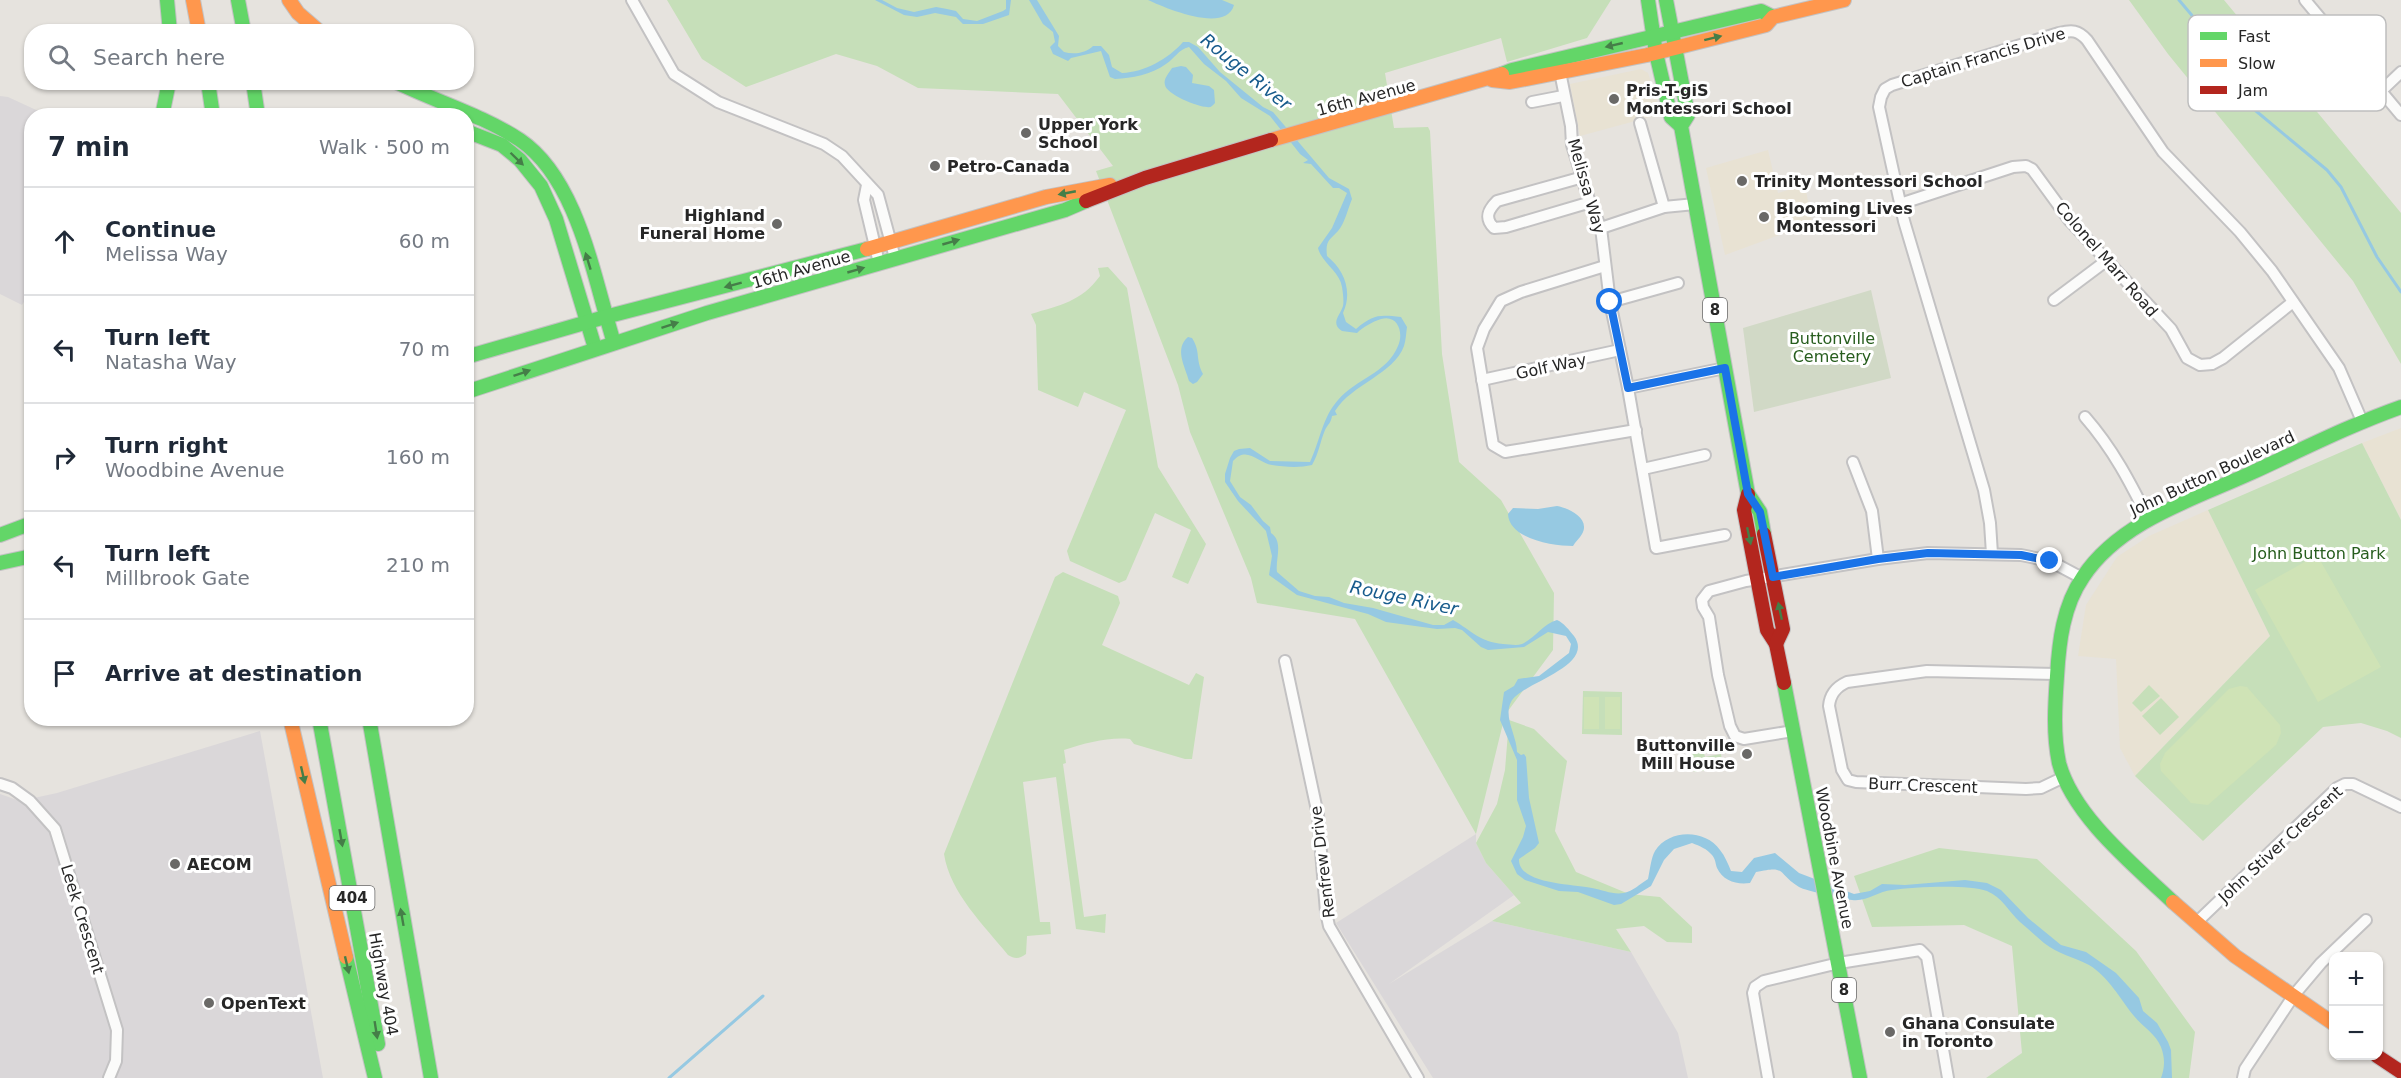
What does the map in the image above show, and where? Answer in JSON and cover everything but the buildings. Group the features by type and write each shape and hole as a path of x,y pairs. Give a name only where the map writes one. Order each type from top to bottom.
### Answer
{"main road":[{"path":"167,0 169,24"},
{"path":"193,0 198,24"},
{"path":"238,0 242,24"},
{"path":"290,0 298,13 311,24"},
{"name":"Woodbine Avenue","path":"1648,0 1656,53 1671,117 1681,126 1748,494 1760,512 1784,629 1776,644"},
{"name":"Woodbine Avenue","path":"1666,0 1688,115 1681,126"},
{"name":"16th Avenue","path":"1492,80 1510,82 1656,53 1766,25 1773,17 1844,0"},
{"name":"16th Avenue","path":"474,389 595,348 895,258 1065,210 1145,178 1272,140 1492,80 1512,70 1762,11 1773,17"},
{"path":"164,108 167,90"},
{"path":"209,90 212,108"},
{"path":"254,90 257,108"},
{"path":"414,90 455,108"},
{"path":"474,116 536,152 559,180 614,343"},
{"path":"474,134 502,145 520,160 540,186 556,219 595,348"},
{"name":"16th Avenue","path":"474,355 605,317 891,243 1046,197 1145,178"},
{"name":"John Button Boulevard","path":"2329,1020 2222,945 2118,849 2088,816 2064,777 2057,742 2055,701 2059,639 2068,604 2082,578 2105,548 2122,535 2149,520 2362,421 2401,406"},
{"name":"Woodbine Avenue","path":"1748,494 1744,510 1767,630 1776,644 1860,1078"},
{"path":"0,535 24,526"},
{"path":"0,562 24,554"},
{"path":"0,562 24,558"},
{"path":"292,726 375,1078"},
{"name":"Highway 404","path":"320,726 383,1078"},
{"name":"Highway 404","path":"370,726 431,1078"},
{"path":"2383,1060 2401,1072"}],"street":[{"path":"632,0 674,74 718,102 824,144 842,156 878,195 895,258"},
{"path":"2305,0 2318,15"},
{"name":"Captain Francis Drive","path":"1992,554 1990,523 1984,490 1932,320 1900,204 1880,117 1881,97 1885,89 2059,33 2074,30 2079,32 2087,40 2163,152 2240,232 2272,271 2339,368 2362,421"},
{"name":"Melissa Way","path":"1560,72 1572,145 1601,228 1610,302 1636,430 1656,548 1725,535"},
{"path":"2386,86 2401,72"},
{"path":"1532,102 1563,96"},
{"path":"2386,97 2401,115"},
{"path":"1640,123 1664,207"},
{"name":"Colonel Marr Road","path":"1900,204 2013,167 2026,166 2037,174 2070,221 2170,329 2187,358 2200,365 2212,364 2223,357 2293,302"},
{"path":"1583,177 1497,201 1488,216 1489,223 1494,228 1506,227 1591,202"},
{"path":"867,185 864,200 879,263"},
{"path":"1601,228 1664,207 1695,204"},
{"path":"2054,300 2106,261"},
{"path":"1605,266 1521,292 1501,301 1484,328 1477,348 1493,445 1505,452 1636,430"},
{"path":"1610,302 1678,283"},
{"name":"Golf Way","path":"1482,380 1620,350"},
{"path":"1628,388 1725,368"},
{"path":"2085,417 2119,462 2149,520"},
{"path":"1643,470 1705,455"},
{"path":"1853,462 1872,511 1878,559"},
{"path":"1793,730 1744,739 1735,736 1718,675 1709,616 1703,607 1703,595 1709,591 1758,579 1928,553 2021,555 2050,561 2082,578"},
{"name":"Renfrew Drive","path":"1285,661 1318,815 1329,926 1418,1078"},
{"name":"Burr Crescent","path":"2057,674 1914,672 1847,682 1838,686 1830,698 1829,706 1842,770 1848,780 1856,783 2026,789 2041,788 2064,777"},
{"name":"Leek Crescent","path":"0,784 12,788 30,801 55,829 117,1029 116,1061 108,1078"},
{"name":"John Stiver Crescent","path":"2197,922 2337,788 2345,784 2353,784 2401,807"},
{"path":"2243,1078 2245,1069 2294,995 2321,963 2366,920"},
{"path":"1768,1078 1753,993 1755,987 1764,981 1839,963 1920,950 1927,957 1948,1078"}],"shaded area":[{"name":"Pris-T-giS Montessori School","path":"1641,69 1648,73 1661,114 1580,136 1570,84"},
{"path":"0,96 8,97 32,108 24,108 24,302 22,305 0,294"},
{"path":"1768,150 1778,193 1805,185 1812,223 1725,255 1706,168"},
{"path":"2401,428 2401,520 2362,443"},
{"path":"2208,510 2270,636 2135,776 2120,748 2116,659 2078,656 2086,605 2117,557 2149,536"},
{"path":"260,731 323,1078 0,1078 0,794 20,801 57,793"},
{"path":"1476,834 1476,843 1486,863 1514,895 1389,984 1492,921 1631,952 1678,1033 1688,1078 1433,1078 1336,923"}],"green space":[{"path":"667,0 1611,0 1587,38 1507,62 1501,38 1385,73 1394,128 1428,127 1430,131 1442,354 1459,462 1501,500 1554,593 1553,650 1505,715 1476,834 1355,619 1257,603 1251,578 1190,432 1178,385 1096,171 1113,166 1058,94 918,88 877,66 836,54 746,87 702,59"},
{"path":"2129,0 2224,0 2236,15 2188,15 2188,79"},
{"path":"2214,111 2316,111 2401,213 2401,364 2353,281"},
{"path":"1108,267 1127,288 1158,467 1206,544 1188,584 1172,577 1191,530 1155,513 1126,580 1119,583 1070,561 1067,551 1126,410 1084,392 1078,407 1038,390 1036,325 1031,314 1061,305 1077,297 1093,285 1100,276 1098,268"},
{"name":"Buttonville Cemetery","path":"1871,290 1891,378 1754,412 1743,328"},
{"name":"John Button Park","path":"2362,443 2401,520 2401,738 2361,723 2323,727 2203,841 2135,776 2270,636 2208,510"},
{"path":"2317,555 2381,667 2318,702 2255,590"},
{"path":"1063,572 1118,596 1120,603 1102,645 1189,685 1196,673 1204,677 1192,759 1134,744 1130,739 1097,741 1064,750 1066,763 1063,764 1084,917 1106,914 1105,933 1076,929 1056,777 1023,782 1040,922 1050,922 1051,934 1027,936 1026,954 1015,958 1008,955 969,908 953,882 944,854 1055,577"},
{"path":"2149,685 2160,696 2141,712 2132,703"},
{"path":"2247,687 2280,725 2281,733 2276,745 2208,805 2191,803 2161,771 2160,764 2165,753 2229,689"},
{"path":"1583,691 1622,692 1622,735 1582,734"},
{"path":"1584,697 1599,697 1599,729 1584,729"},
{"path":"1605,697 1620,697 1620,729 1605,729"},
{"path":"2161,698 2179,717 2160,735 2142,716"},
{"path":"1509,720 1534,729 1567,761 1555,831 1576,872 1629,894 1660,897 1692,927 1692,943 1667,942 1644,926 1616,929 1631,952 1492,921 1521,903 1486,863 1476,843 1497,804 1505,770"},
{"path":"1703,749 1705,757 1721,754 1723,768 1694,772 1691,751"},
{"path":"1939,848 2037,859 2136,951 2195,1032 2189,1078 1986,1078 2022,1053 2012,946 1964,925 1872,927 1854,876"}],"water":[{"path":"875,0 882,0 897,8 914,12 936,7 947,9 956,11 963,19 977,21 1003,11 1006,9 1006,0 1011,0 1009,15 983,24 963,24 956,17 935,13 917,17 904,15"},
{"path":"1029,0 1037,0 1059,36 1058,46 1064,52 1080,53 1093,46 1101,46 1109,55 1112,67 1122,73 1139,70 1156,63 1183,42 1189,42 1198,47 1220,72 1263,107 1273,112 1329,178 1349,189 1352,199 1346,215 1327,247 1327,256 1342,274 1347,289 1343,313 1346,322 1356,329 1377,317 1401,317 1407,327 1404,346 1399,356 1391,364 1352,393 1335,411 1337,415 1332,416 1325,430 1312,465 1292,467 1272,465 1252,456 1243,455 1233,461 1230,481 1240,497 1251,505 1270,527 1278,546 1277,572 1299,591 1433,625 1444,625 1453,620 1482,638 1495,643 1522,644 1557,620 1574,636 1578,647 1575,657 1554,674 1517,695 1509,708 1509,720 1517,752 1526,757 1529,798 1539,843 1519,859 1521,868 1537,879 1549,882 1624,893 1648,879 1655,851 1661,844 1678,835 1687,834 1697,835 1713,843 1720,850 1731,871 1742,872 1754,858 1775,853 1799,873 1854,894 1870,891 1882,884 1905,885 1965,880 1987,883 2001,890 2028,918 2061,945 2086,952 2116,973 2139,998 2143,1011 2157,1023 2168,1042 2171,1050 2172,1078 2161,1078 2164,1059 2159,1042 2134,1016 2102,976 2089,965 2044,943 1997,897 1987,891 1954,887 1913,888 1887,891 1852,900 1803,889 1778,870 1773,869 1756,872 1750,883 1735,883 1723,876 1710,853 1692,843 1674,849 1664,860 1651,886 1621,904 1614,905 1578,892 1559,891 1525,880 1517,874 1511,861 1526,826 1517,800 1517,760 1500,720 1504,692 1514,686 1518,679 1539,676 1569,653 1571,644 1566,636 1548,632 1524,647 1488,650 1481,647 1462,630 1386,622 1368,614 1297,595 1269,575 1272,556 1266,531 1238,501 1225,482 1230,458 1234,451 1239,449 1250,448 1270,461 1310,462 1325,422 1338,400 1353,386 1387,363 1398,346 1400,330 1392,319 1378,320 1357,333 1342,331 1336,322 1343,304 1341,282 1318,248 1332,228 1347,193 1339,188 1333,188 1311,164 1303,163 1308,160 1300,154 1270,116 1241,98 1189,47 1154,71 1135,77 1115,79 1110,77 1101,51 1071,58 1068,61 1053,54 1050,47 1055,42 1053,32 1043,24"},
{"path":"1148,0 1222,0 1234,5 1229,13 1220,18 1208,18 1181,13"},
{"path":"1186,67 1193,75 1192,83 1209,86 1214,90 1215,103 1208,107 1203,106 1176,96 1167,89 1165,83 1168,74 1172,68"},
{"path":"1188,337 1192,338 1195,343 1203,374 1193,384 1189,381 1181,352"},
{"path":"1557,506 1577,515 1583,523 1582,534 1573,546 1555,545 1533,539 1516,530 1510,523 1508,514 1513,508 1538,509"}],"waterway":[{"path":"2179,0 2192,15"},
{"path":"2256,111 2327,170 2341,187 2377,257 2401,292"},
{"path":"669,1078 763,996"}],"traffic: fast":[{"path":"167,0 169,24"},
{"path":"238,0 242,24"},
{"path":"1648,0 1656,53 1671,117 1681,126"},
{"path":"1666,0 1688,115 1681,126 1748,494 1760,512 1764,534"},
{"path":"1502,74 1761,11 1773,17"},
{"path":"164,108 167,90"},
{"path":"209,90 212,108"},
{"path":"254,90 257,108"},
{"path":"414,90 456,108"},
{"path":"474,116 520,140 540,157 556,179 570,204 581,232 614,343"},
{"path":"474,134 502,145 520,160 541,186 556,219 595,348"},
{"path":"474,389 707,313 1065,210 1086,201"},
{"path":"474,355 605,317 867,249"},
{"path":"2173,902 2123,856 2091,821 2066,783 2059,763 2055,720 2058,663 2063,625 2076,588 2099,558 2137,526 2344,430 2401,407"},
{"path":"0,535 24,526"},
{"path":"0,563 24,558"},
{"path":"1784,683 1860,1078"},
{"path":"320,726 378,1044"},
{"path":"370,726 431,1078"},
{"path":"346,957 375,1078"}],"traffic: slow":[{"path":"193,0 198,24"},
{"path":"289,0 298,13 311,24"},
{"path":"1492,80 1510,82 1647,55 1766,25 1773,17 1844,0"},
{"path":"1271,140 1502,74"},
{"path":"867,249 1046,197 1110,185"},
{"path":"292,726 346,957"},
{"path":"2173,902 2235,956 2329,1021"}],"traffic: jam":[{"path":"1086,201 1145,178 1271,140"},
{"path":"1748,494 1744,510 1767,630 1776,644 1784,683"},
{"path":"1764,534 1783,629 1776,644"},
{"path":"2383,1060 2401,1072"}],"place":[{"name":"Pris-T-giS Montessori School","path":"1614,99"},
{"name":"Upper York School","path":"1026,133"},
{"name":"Petro-Canada","path":"935,166"},
{"name":"Trinity Montessori School","path":"1742,181"},
{"name":"Blooming Lives Montessori","path":"1764,217"},
{"name":"Highland Funeral Home","path":"777,224"},
{"name":"Buttonville Mill House","path":"1747,754"},
{"name":"AECOM","path":"175,864"},
{"name":"OpenText","path":"209,1003"},
{"name":"Ghana Consulate in Toronto","path":"1890,1032"}],"route":[{"path":"1610,302 1628,388 1725,368 1748,494 1760,512 1773,577 1928,553 2021,555 2050,561"}],"water label":[{"name":"Rouge River","path":"1246,72"},
{"name":"Rouge River","path":"1404,598"}]}
